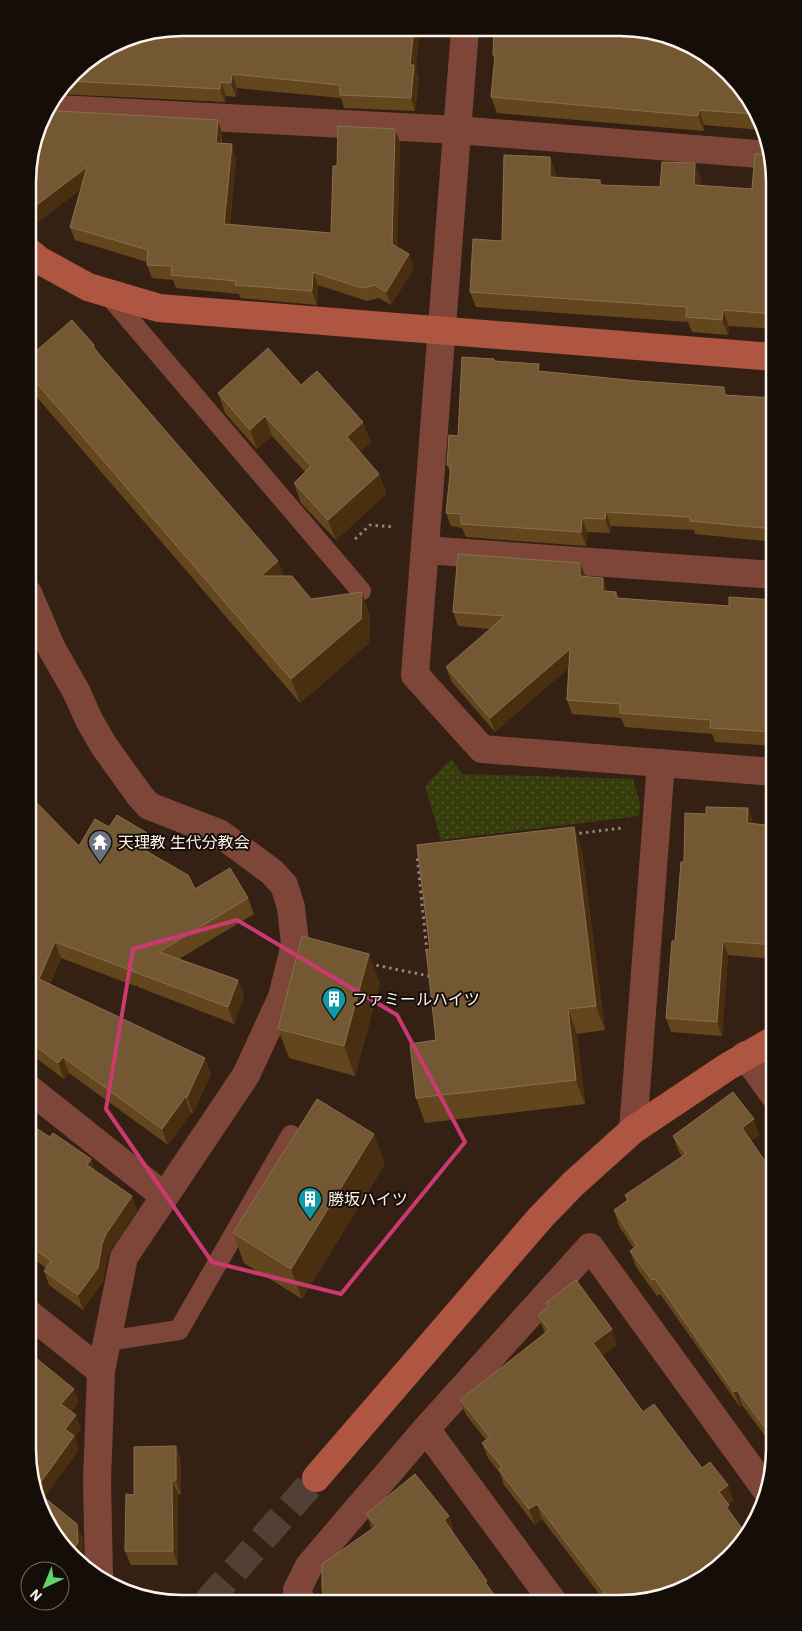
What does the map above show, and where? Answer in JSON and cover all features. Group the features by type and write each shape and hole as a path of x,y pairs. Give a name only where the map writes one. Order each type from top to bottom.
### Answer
{"street":[{"path":"463,36 415,675 482,749 766,771"},
{"path":"55,111 58,109 457,130 763,154"},
{"path":"37,258 88,287 159,308 441,332 766,356"},
{"path":"425,540 766,574"},
{"path":"37,613 52,649 76,691 89,720 104,746 140,796 150,806 219,832 272,872 284,885 291,907 295,944 282,997 246,1075 124,1257 101,1371 97,1480 99,1569"},
{"path":"633,1130 661,763"},
{"path":"316,1478 541,1217 573,1184 633,1130 745,1055 765,1044"},
{"path":"745,1055 765,1083"},
{"path":"36,1095 164,1196"},
{"path":"299,1595 297,1590 309,1566 426,1429 590,1247 761,1483"},
{"path":"36,1319 101,1371"},
{"path":"426,1429 548,1595"}],"lane":[{"path":"106,292 361,591"},
{"path":"107,1340 180,1330 290,1135"}],"path":[{"path":"334,558 370,525 425,540"},
{"path":"570,835 656,823"},
{"path":"426,854 417,855 427,958"},
{"path":"363,962 429,976 428,967"}],"highlighted area":[{"path":"237,920 397,1015 465,1142 341,1294 212,1262 106,1109 133,949"}],"green space":[{"path":"451,759 462,774 633,779 640,803 639,816 441,840 425,786"}],"building":[{"path":"413,36 410,65 414,65 411,98 340,95 340,85 232,74 231,83 221,82 220,89 77,81 93,66 118,51 154,39 173,37"},
{"path":"494,36 620,36 648,39 684,51 716,72 730,86 748,114 699,110 698,116 491,97 495,55 493,55"},
{"path":"58,111 218,120 216,143 232,144 224,224 331,233 333,166 337,166 338,126 395,129 392,244 409,254 386,292 375,285 362,288 313,272 312,291 235,285 236,281 171,275 172,266 147,265 148,250 70,227 87,167 37,205 37,163 41,144 53,114"},
{"path":"755,154 763,154 766,182 766,313 723,310 722,320 686,317 687,307 470,292 473,239 502,241 504,155 550,157 550,177 600,180 600,185 660,187 662,162 695,163 694,185 752,189"},
{"path":"72,320 94,345 93,347 278,561 261,576 292,576 311,599 362,592 361,619 291,679 37,383 37,350"},
{"path":"268,348 301,385 317,371 363,422 347,437 379,474 328,520 294,483 311,466 265,416 250,430 218,393"},
{"path":"462,357 539,364 538,371 724,387 724,395 766,398 766,528 690,521 690,517 606,512 605,519 582,518 581,532 461,524 461,514 446,513 451,465 447,465 449,435 458,436"},
{"path":"458,554 580,563 580,576 603,578 603,591 616,592 616,598 729,606 729,597 766,599 766,731 710,728 711,720 620,713 620,704 567,700 570,649 490,718 446,667 505,616 453,612"},
{"path":"37,803 79,846 95,819 109,827 117,815 147,833 139,847 188,875 195,889 230,868 248,898 159,952 238,980 228,1007 132,971 133,968 130,970 55,942 39,979 205,1058 187,1097 185,1097 162,1129 63,1057 58,1063 36,1046"},
{"path":"706,807 748,808 747,823 765,825 765,944 723,941 717,1022 666,1018 672,941 675,941 681,862 684,862 685,813 706,814"},
{"path":"574,827 596,1006 568,1009 576,1080 416,1098 410,1044 436,1040 426,950 430,950 417,845"},
{"path":"302,936 369,954 344,1046 278,1029"},
{"path":"733,1092 754,1119 742,1128 765,1161 765,1428 737,1390 734,1392 655,1279 652,1280 630,1251 637,1246 614,1210 628,1200 625,1195 686,1154 673,1136"},
{"path":"317,1099 374,1134 291,1269 233,1233"},
{"path":"36,1128 50,1137 53,1133 91,1159 87,1165 132,1196 106,1234 102,1244 98,1268 78,1295 44,1271 51,1261 36,1250"},
{"path":"576,1280 612,1329 593,1343 643,1412 654,1404 702,1468 710,1462 728,1485 719,1492 729,1505 726,1507 742,1528 736,1538 709,1565 684,1580 658,1590 639,1594 603,1595 604,1592 537,1504 529,1509 499,1470 502,1467 482,1443 490,1437 460,1400 549,1330 538,1315 549,1307 546,1303"},
{"path":"36,1358 74,1389 61,1404 76,1415 65,1429 74,1436 40,1482 37,1468 36,1449"},
{"path":"176,1446 176,1480 172,1480 173,1551 125,1551 126,1494 134,1495 134,1447"},
{"path":"415,1474 449,1516 444,1520 487,1581 485,1582 494,1595 323,1595 322,1564 376,1526 366,1514"},
{"path":"45,1498 77,1524 78,1543 74,1548 72,1545 51,1513"}],"tunnel":[{"path":"213,1595 316,1478"}],"place":[{"name":"天理教 生代分教会","path":"100,863"},
{"name":"ファミールハイツ","path":"334,1020"},
{"name":"勝坂ハイツ","path":"310,1220"}]}
